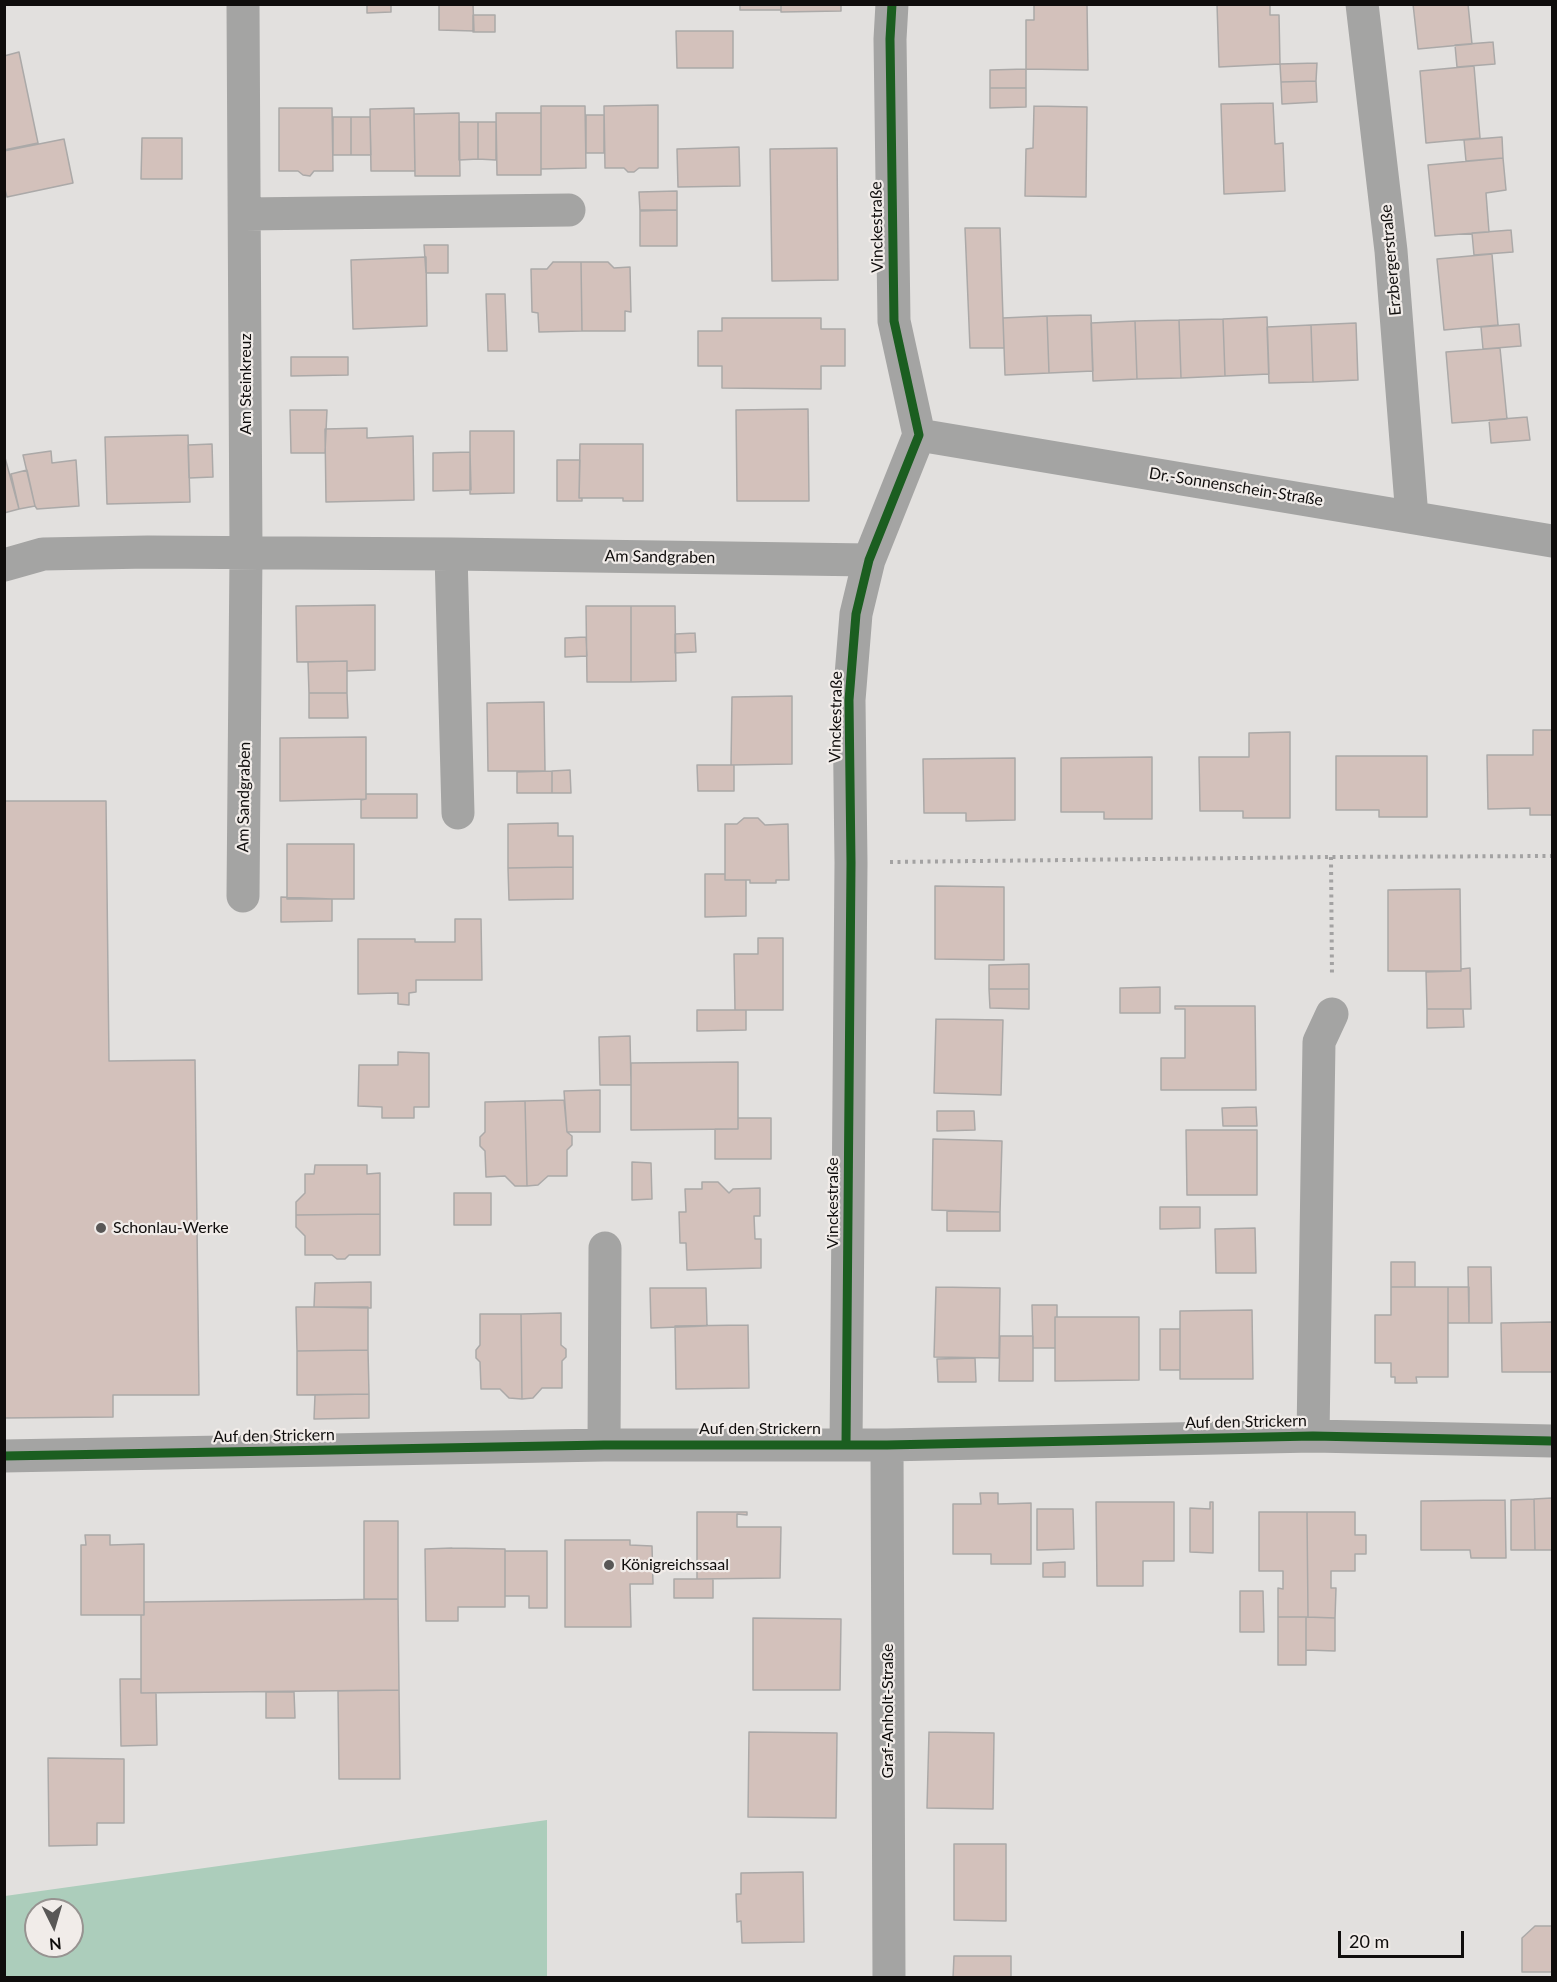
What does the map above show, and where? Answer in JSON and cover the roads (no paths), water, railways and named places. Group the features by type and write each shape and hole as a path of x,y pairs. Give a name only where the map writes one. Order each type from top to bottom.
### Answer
{"street":[{"name":"Am Steinkreuz","path":"243,4 246,553"},
{"name":"Vinckestraße","path":"846,1444 851,863 849,700 856,614 869,560 919,435 894,321 890,39 892,4"},
{"name":"Erzbergerstraße","path":"1362,4 1391,251 1412,517"},
{"path":"245,214 568,210"},
{"name":"Dr.-Sonnenschein-Straße","path":"919,435 1552,541"},
{"name":"Am Sandgraben","path":"4,565 43,554 148,552 869,560"},
{"name":"Am Sandgraben","path":"243,896 246,553"},
{"path":"451,554 458,813"},
{"name":"Auf den Strickern","path":"1313,1436 1319,1042 1332,1014"},
{"path":"604,1445 605,1248"},
{"name":"Auf den Strickern","path":"4,1456 604,1445 887,1445 1313,1436 1552,1441"},
{"name":"Graf-Anholt-Straße","path":"887,1445 889,1977"}],"place":[{"name":"Schonlau-Werke","path":"101,1228"},
{"name":"Königreichssaal","path":"609,1565"}]}
